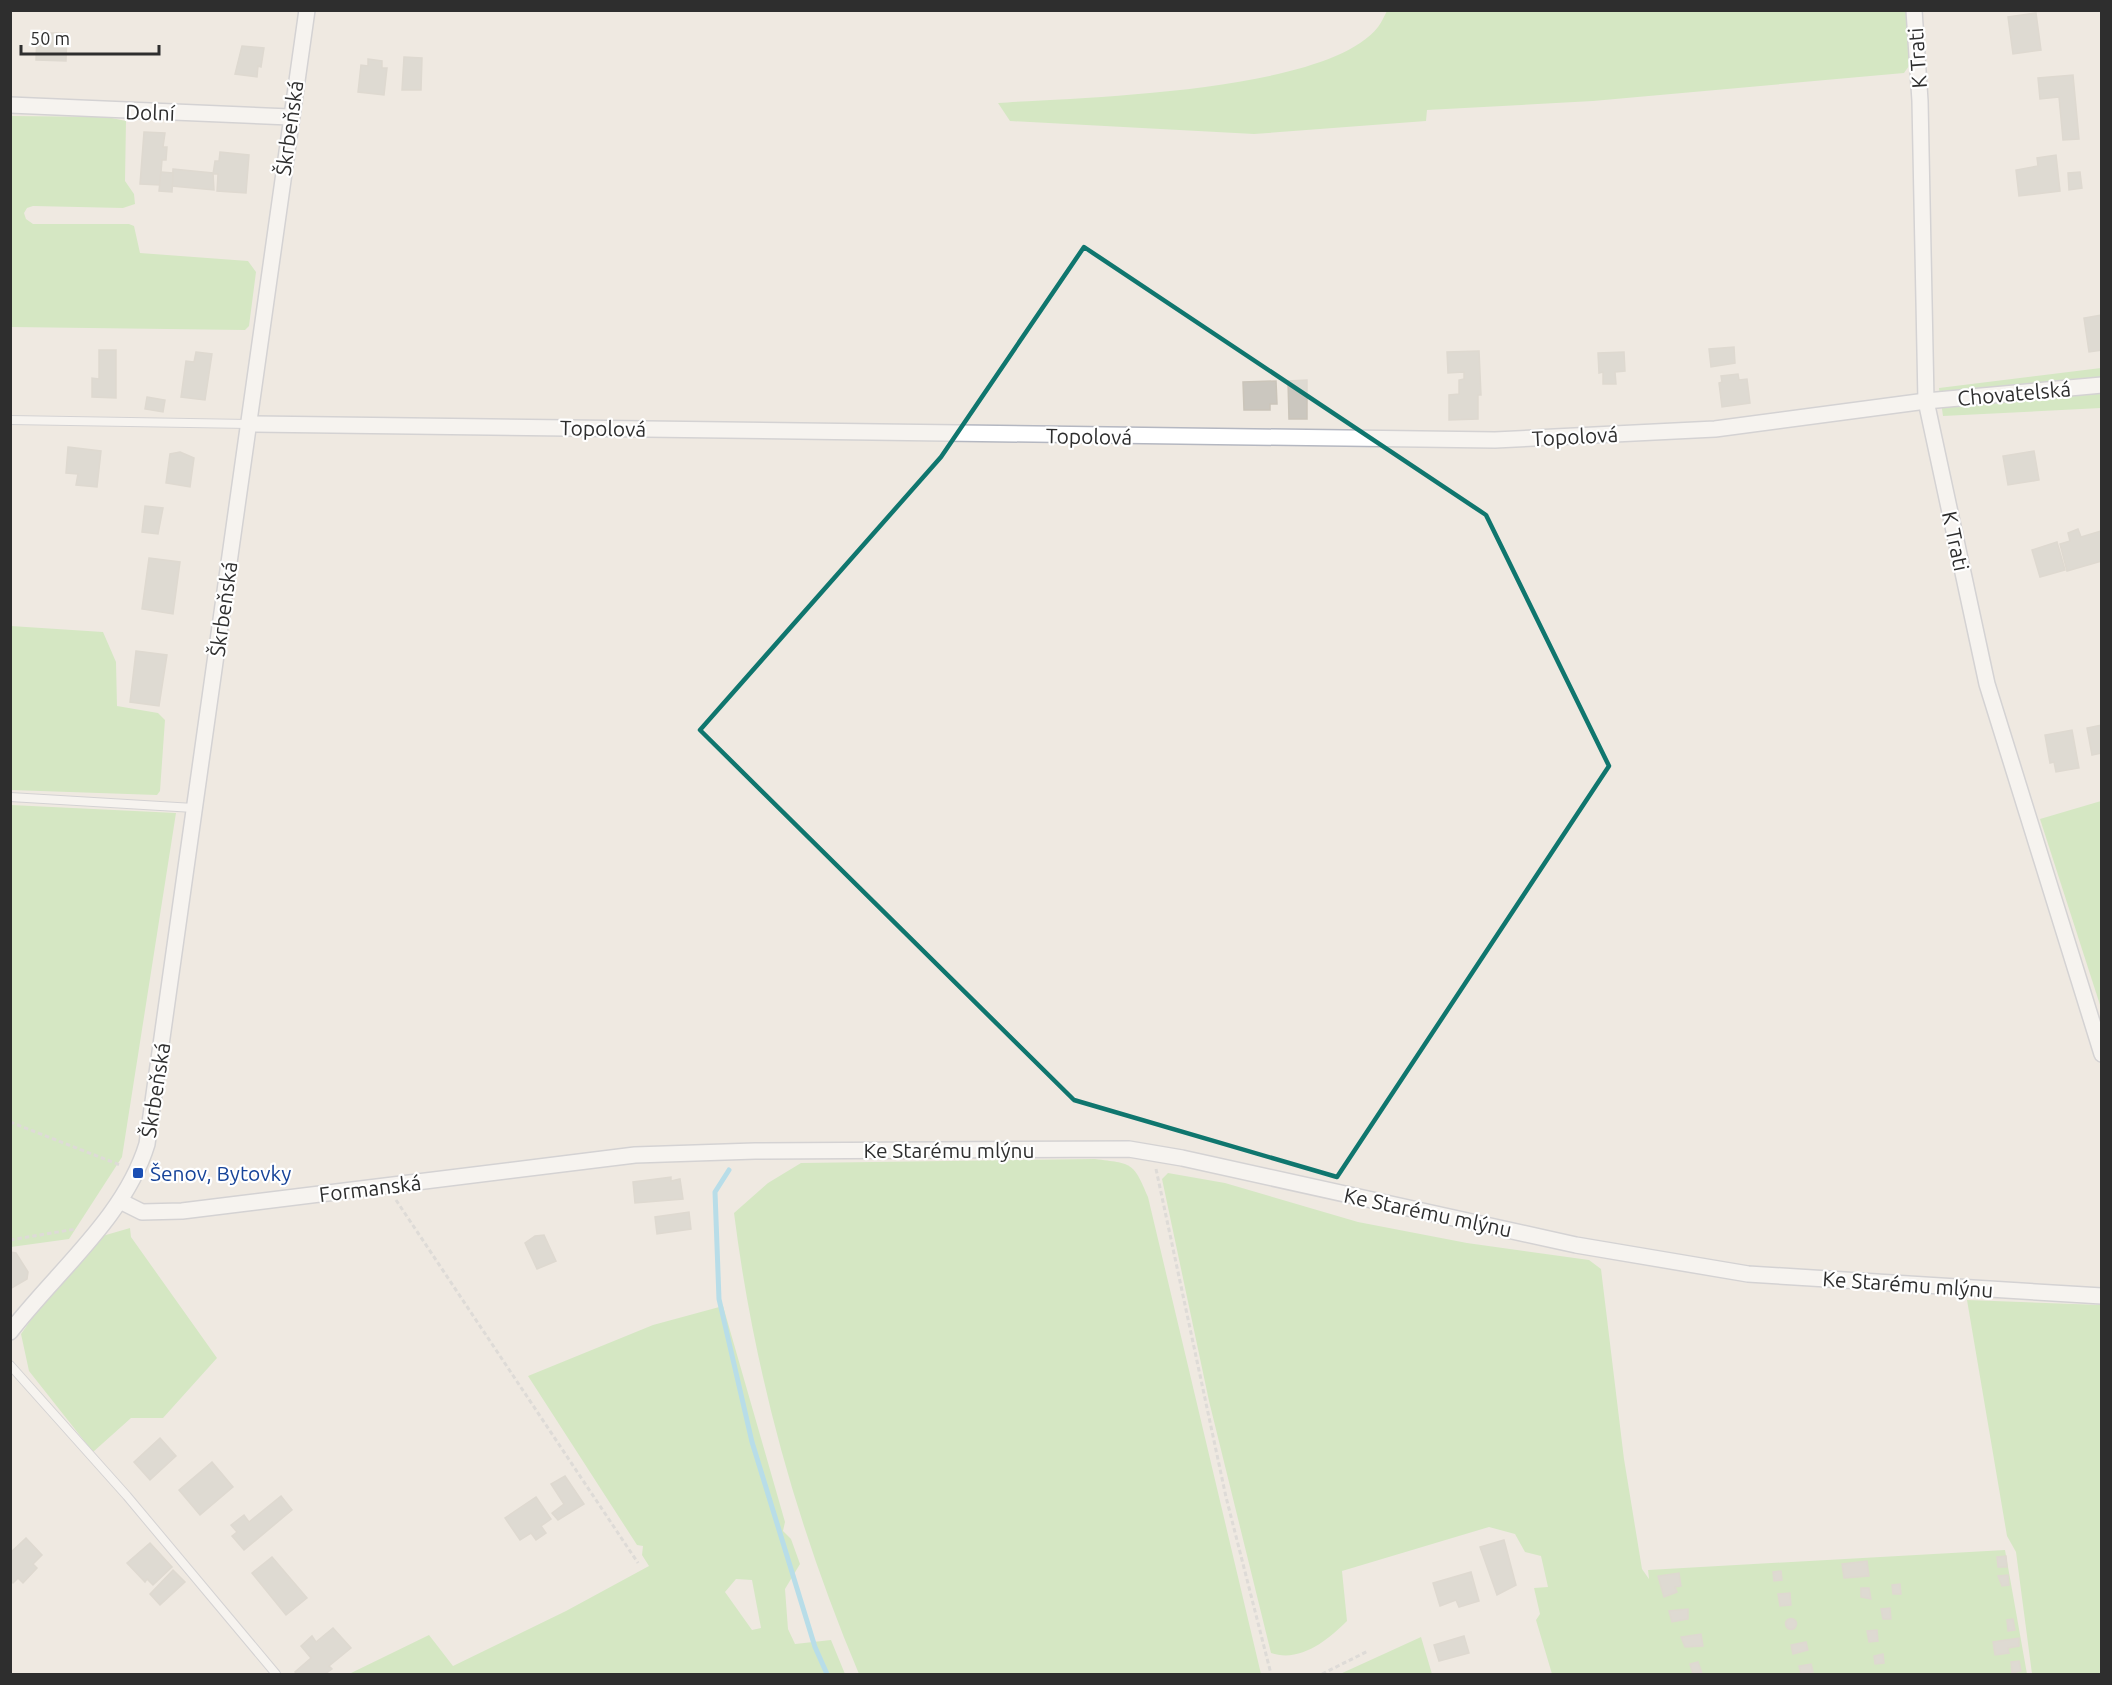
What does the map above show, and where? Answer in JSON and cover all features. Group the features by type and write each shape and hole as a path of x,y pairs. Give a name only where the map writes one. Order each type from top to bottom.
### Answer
{"street":[{"name":"Škrbeňská","path":"120,1201 138,1173 153,1114 290,117 307,10"},
{"name":"K Trati","path":"1914,10 1920,101 1926,401 1987,684 2102,1054"},
{"name":"Dolní","path":"10,105 290,117"},
{"name":"Chovatelská","path":"1926,401 2102,386"},
{"name":"Topolová","path":"249,424 1495,440 1715,429 1926,401"},
{"name":"Ke Starému mlýnu","path":"755,1151 1129,1149 1576,1245 1749,1274 2102,1296"},
{"name":"Formanská","path":"120,1201 142,1212 182,1211 635,1155 755,1151"},
{"path":"10,1332 37,1296 120,1201"}],"lane":[{"path":"10,420 249,424"},
{"path":"10,797 194,808"},
{"path":"10,1365 127,1496 276,1674"}],"path":[{"path":"10,1122 138,1173"},
{"path":"1153,1153 1226,1497 1272,1674"},
{"path":"387,1186 638,1563"},
{"path":"10,1240 101,1225"},
{"path":"1322,1674 1368,1651"}],"highlighted area":[{"path":"1084,247 1486,515 1609,766 1337,1177 1074,1100 700,730 941,457"}],"green space":[{"path":"1387,11 1907,11 1911,63 1904,73 1593,101 1427,110 1426,121 1254,134 1010,121 998,103 1200,88 1308,66 1350,49 1378,27"},
{"path":"11,116 107,117 126,121 125,181 134,194 135,204 123,208 33,206 27,208 24,213 26,219 33,224 129,224 134,226 140,253 248,261 256,272 249,326 245,330 11,327"},
{"path":"2101,368 2101,408 1943,416 1939,388"},
{"path":"11,626 103,632 116,662 117,706 158,713 165,720 160,791 157,795 11,790"},
{"path":"2102,801 2101,1008 2040,819"},
{"path":"11,805 176,813 122,1157 69,1239 11,1247"},
{"path":"1095,1159 1130,1166 1139,1177 1148,1197 1261,1674 859,1674 816,1562 781,1448 753,1331 734,1213 768,1183 801,1163"},
{"path":"1168,1173 1225,1183 1358,1222 1467,1243 1589,1260 1601,1269 1624,1459 1642,1569 1649,1579 1648,1570 2005,1550 2027,1674 1552,1674 1536,1620 1540,1614 1534,1588 1548,1587 1541,1556 1525,1552 1515,1534 1489,1527 1342,1571 1347,1621 1313,1648 1292,1655 1271,1653 1209,1401 1162,1179"},
{"path":"130,1228 131,1237 217,1358 163,1418 131,1418 93,1452 29,1371 21,1334 51,1291 99,1237"},
{"path":"1967,1300 2101,1305 2101,1674 2032,1674 2016,1552 2007,1536"},
{"path":"723,1306 785,1522 783,1531 791,1539 800,1564 785,1589 788,1629 795,1644 831,1640 845,1674 349,1674 429,1635 453,1666 566,1611 649,1566 642,1555 643,1546 637,1545 528,1376 653,1325","holes":["736,1579 752,1580 761,1628 752,1630 725,1592"]},
{"path":"1421,1637 1432,1674 1340,1674"}],"building":[{"path":"2036,13 2041,50 2013,54 2008,17"},
{"path":"37,33 67,33 66,61 36,60"},
{"path":"242,46 264,48 257,77 235,74"},
{"path":"404,57 422,58 421,90 402,90"},
{"path":"368,59 382,61 382,68 387,68 384,95 358,92 361,65 368,66"},
{"path":"2073,75 2079,139 2063,140 2059,97 2040,99 2038,78"},
{"path":"144,132 165,133 163,147 167,147 166,160 162,160 160,185 140,184"},
{"path":"220,152 249,155 246,193 217,191 218,174 213,174 215,161 219,161"},
{"path":"2056,155 2060,191 2019,196 2016,170 2038,166 2037,158"},
{"path":"173,169 213,173 214,190 172,186"},
{"path":"161,172 173,173 172,192 159,191"},
{"path":"2080,172 2082,188 2069,190 2068,173"},
{"path":"2102,315 2102,350 2089,352 2084,318"},
{"path":"1734,347 1735,363 1711,367 1709,349"},
{"path":"99,350 116,350 116,398 92,397 92,378 99,379"},
{"path":"1479,351 1481,395 1478,395 1478,419 1449,420 1449,395 1459,394 1459,380 1464,379 1464,372 1448,373 1447,352"},
{"path":"196,352 212,354 205,400 181,397 186,361 194,362"},
{"path":"1624,352 1625,371 1615,372 1616,384 1603,384 1603,372 1599,373 1598,353"},
{"path":"1738,374 1739,380 1747,379 1750,403 1722,407 1719,383 1722,382 1721,376"},
{"path":"1307,380 1307,419 1289,419 1288,381"},
{"path":"1276,381 1277,404 1270,404 1270,410 1244,410 1243,382"},
{"path":"147,397 165,400 163,412 145,409"},
{"path":"68,447 101,451 97,487 76,485 78,474 66,473"},
{"path":"2034,451 2039,480 2008,485 2003,456"},
{"path":"180,452 194,458 190,487 166,483 170,454"},
{"path":"145,506 163,508 158,534 142,532"},
{"path":"2078,529 2081,537 2101,531 2102,561 2067,571 2060,544 2070,541 2068,533"},
{"path":"2057,542 2065,570 2040,577 2032,550"},
{"path":"149,558 180,562 173,614 142,609"},
{"path":"136,651 167,655 159,706 130,702"},
{"path":"2102,725 2102,753 2092,755 2087,728"},
{"path":"2072,730 2079,768 2056,772 2054,762 2050,763 2045,735"},
{"path":"671,1177 671,1181 680,1179 683,1199 635,1203 633,1182"},
{"path":"689,1212 691,1229 657,1234 655,1217"},
{"path":"544,1235 556,1261 537,1269 525,1243 535,1236"},
{"path":"10,1252 16,1253 28,1272 27,1279 10,1289"},
{"path":"160,1438 176,1456 150,1480 134,1462"},
{"path":"212,1462 233,1487 200,1515 179,1490"},
{"path":"565,1476 584,1504 558,1520 552,1513 564,1504 551,1484"},
{"path":"281,1496 292,1510 244,1550 232,1536 237,1532 231,1525 244,1515 249,1522"},
{"path":"536,1497 551,1519 541,1526 546,1533 536,1540 531,1533 520,1540 505,1518"},
{"path":"26,1538 42,1555 33,1564 37,1568 23,1583 18,1578 13,1583 10,1580 10,1553"},
{"path":"1504,1540 1516,1585 1497,1595 1480,1547"},
{"path":"150,1543 172,1567 153,1585 147,1579 145,1582 127,1563"},
{"path":"2006,1556 2007,1567 1998,1567 1997,1557"},
{"path":"272,1557 307,1598 286,1615 252,1573"},
{"path":"1867,1561 1869,1576 1844,1578 1842,1564"},
{"path":"173,1570 185,1582 160,1605 150,1594"},
{"path":"1781,1571 1782,1580 1774,1581 1773,1572"},
{"path":"1471,1572 1479,1601 1459,1607 1456,1600 1440,1606 1433,1583"},
{"path":"1679,1573 1681,1586 1675,1587 1677,1592 1664,1597 1658,1576"},
{"path":"2008,1575 2009,1585 2002,1586 1998,1576"},
{"path":"1900,1584 1901,1594 1893,1594 1892,1585"},
{"path":"1861,1588 1869,1588 1871,1599 1861,1597"},
{"path":"1790,1593 1791,1605 1780,1606 1778,1594"},
{"path":"1890,1608 1891,1619 1883,1619 1881,1609"},
{"path":"1688,1609 1688,1619 1672,1622 1669,1611"},
{"path":"1791,1619 1795,1620 1795,1628 1791,1629 1787,1628 1786,1624 1787,1620"},
{"path":"2013,1619 2015,1630 2008,1631 2007,1620"},
{"path":"333,1628 351,1648 329,1666 332,1669 325,1674 295,1672 311,1658 301,1646 312,1636 316,1642"},
{"path":"1877,1630 1878,1641 1869,1642 1867,1631"},
{"path":"1701,1634 1703,1646 1685,1647 1681,1637"},
{"path":"1464,1636 1469,1653 1439,1661 1434,1645"},
{"path":"2019,1638 2019,1646 2008,1648 2009,1653 1995,1655 1993,1642"},
{"path":"1806,1642 1808,1650 1793,1654 1791,1645"},
{"path":"1883,1654 1884,1663 1875,1664 1874,1656"},
{"path":"2019,1661 2021,1671 2012,1673 2011,1662"},
{"path":"1698,1662 1702,1673 1693,1674 1690,1664"},
{"path":"1811,1664 1813,1672 1801,1674 1799,1666"}],"waterway":[{"path":"729,1170 715,1192 719,1299 752,1442 815,1647 827,1674"}],"place":[{"name":"Šenov, Bytovky","path":"138,1173"}]}
